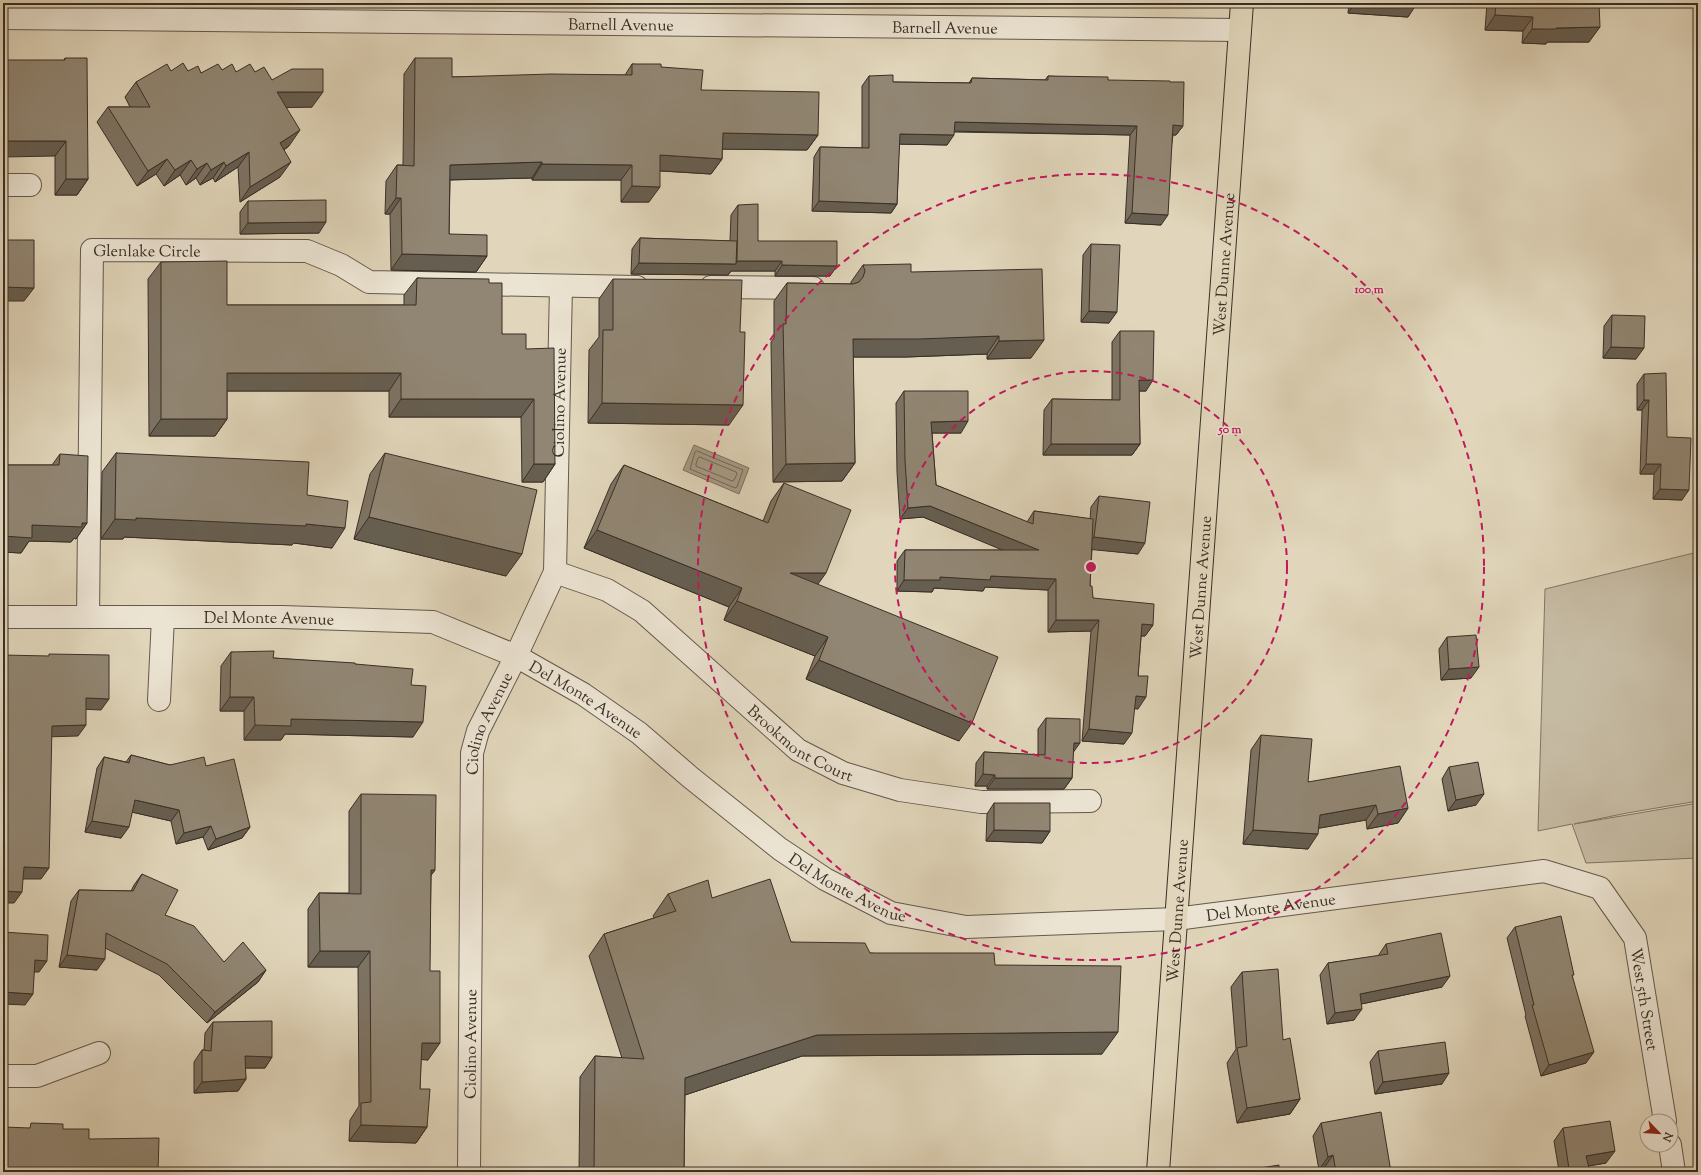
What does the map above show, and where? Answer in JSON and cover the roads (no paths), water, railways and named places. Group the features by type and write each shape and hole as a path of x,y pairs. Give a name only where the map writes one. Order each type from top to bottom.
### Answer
{"main road":[{"name":"West Dunne Avenue","path":"1158,1172 1242,3"}],"street":[{"name":"Barnell Avenue","path":"3,18 1240,30"},
{"path":"3,185 30,185"},
{"name":"Glenlake Circle","path":"88,617 92,250 307,252 341,264 369,282 561,286"},
{"path":"561,286 657,287"},
{"name":"Ciolino Avenue","path":"469,1172 472,753 478,731 516,656 555,572 561,286"},
{"path":"688,287 832,288"},
{"name":"Brookmont Court","path":"555,572 607,590 642,611 798,750 843,773 900,790 981,802 1090,801"},
{"name":"Del Monte Avenue","path":"3,617 282,617 433,622 516,656 584,694 639,733 690,777 780,849 825,879 891,913 966,927 1176,919 1544,871 1600,888"},
{"path":"160,700 163,617"},
{"name":"West 5th Street","path":"1600,888 1635,938 1665,1113"},
{"path":"3,1076 38,1076 99,1053"},
{"path":"1671,1153 1674,1172"}],"water":[{"path":"694,445 749,468 739,494 683,470"}]}
